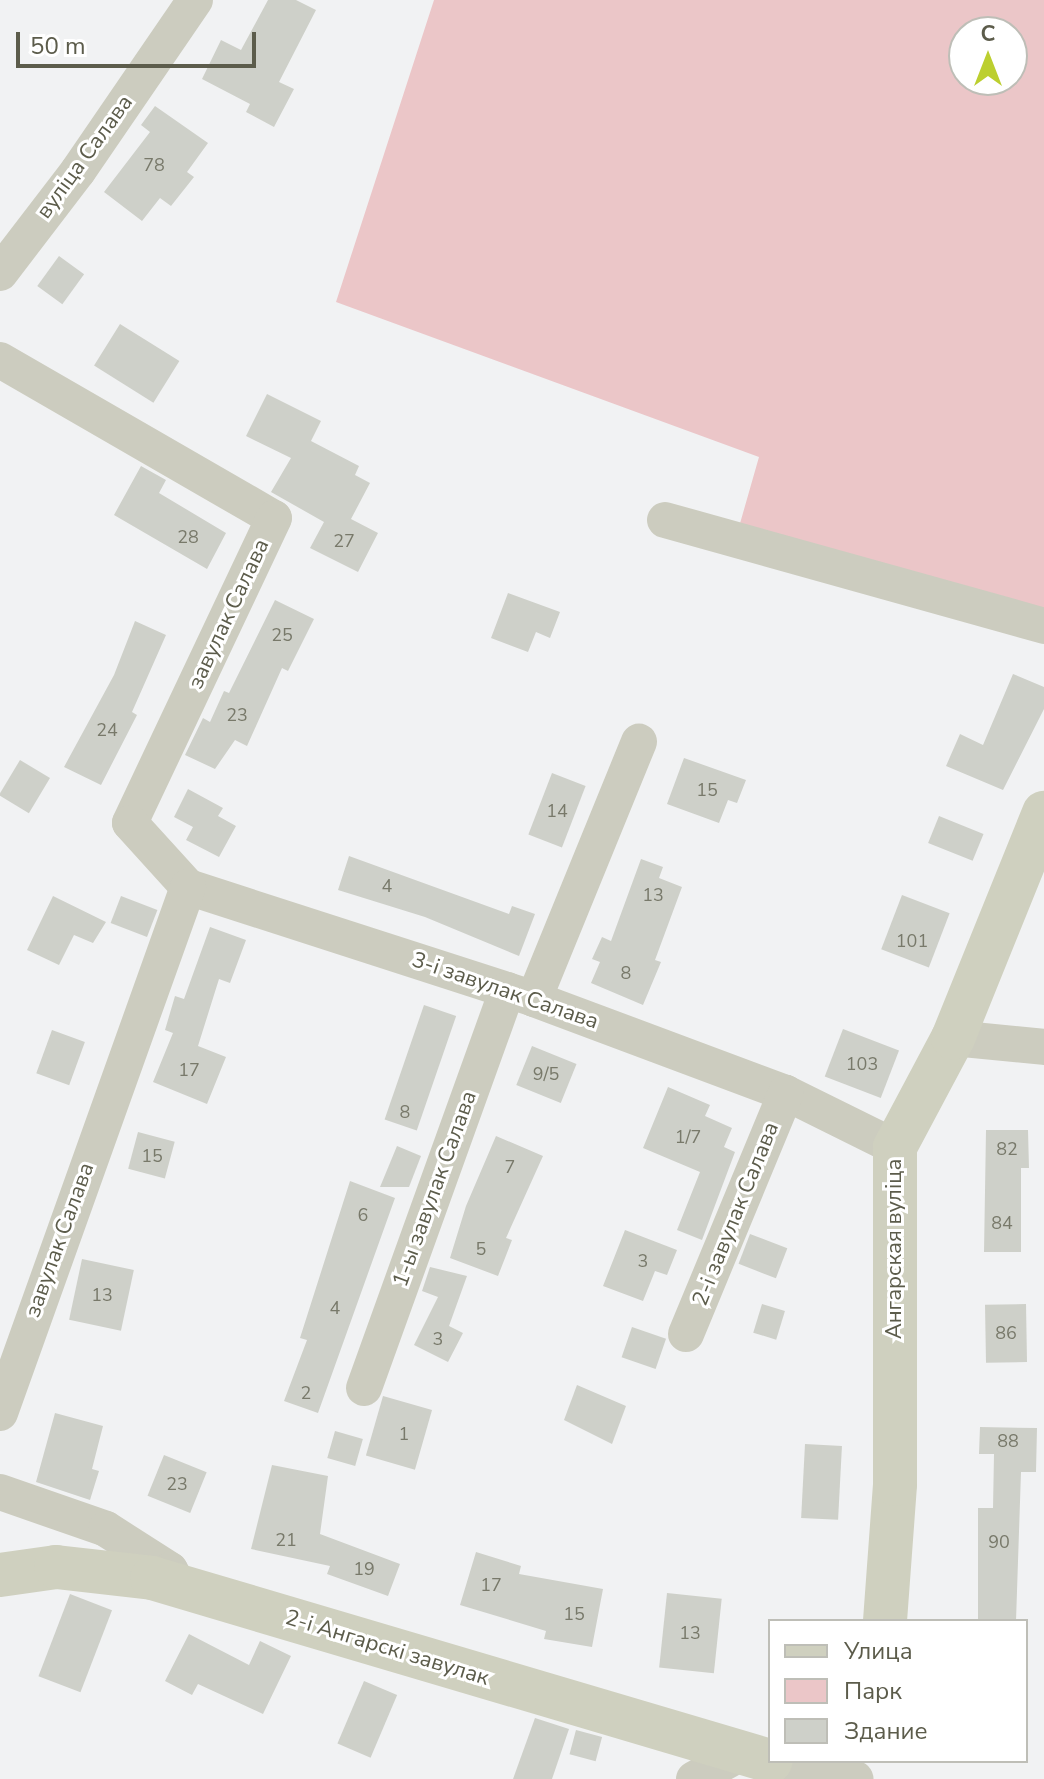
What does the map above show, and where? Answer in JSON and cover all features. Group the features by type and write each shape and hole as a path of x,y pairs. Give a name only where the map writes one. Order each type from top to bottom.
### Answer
{"street":[{"name":"вуліца Салава","path":"0,273 78,171 195,0"},
{"name":"завулак Салава","path":"0,360 274,518 130,823"},
{"path":"665,520 1044,626"},
{"name":"1-ы завулак Салава","path":"364,1388 520,994 639,742"},
{"name":"Ангарская вуліца","path":"885,1619 895,1484 895,1147 953,1038 1044,813"},
{"name":"3-і завулак Салава","path":"130,823 188,887 520,994 786,1093 895,1147"},
{"name":"завулак Салава","path":"0,1413 188,887"},
{"path":"953,1038 1044,1047"},
{"name":"2-і завулак Салава","path":"686,1334 786,1093"},
{"path":"0,1492 106,1529 170,1570 179,1586"},
{"name":"2-і Ангарскі завулак","path":"0,1575 56,1567 179,1586 768,1759"},
{"path":"694,1779 768,1761"},
{"name":"2-і Ангарскі завулак","path":"786,1763 856,1779"}],"green space":[{"path":"434,0 1044,0 1044,609 739,527 759,457 336,302"}],"building":[{"path":"268,0 296,0 316,10 279,82 294,89 274,127 246,112 250,104 202,79 221,40 241,50"},
{"path":"155,106 208,143 187,172 194,177 171,206 160,198 142,221 104,192 150,132 141,125"},
{"path":"59,256 84,274 62,304 37,286"},
{"path":"120,324 179,361 153,403 94,366"},
{"path":"267,394 321,421 311,441 359,466 355,475 370,483 351,519 378,533 358,572 310,548 324,522 271,492 291,458 246,436"},
{"path":"141,466 166,480 159,493 226,533 207,569 114,515"},
{"path":"508,593 560,612 550,638 536,632 528,652 491,638"},
{"path":"275,600 314,619 288,671 282,668 247,746 235,740 215,769 185,755 203,718 210,722 224,691 229,693"},
{"path":"135,621 166,635 132,712 137,715 101,785 64,767 114,675"},
{"path":"1013,674 1044,687 1044,709 1003,790 946,766 960,734 983,745"},
{"path":"684,758 746,780 737,803 728,800 719,823 667,804"},
{"path":"20,760 50,778 29,813 0,796"},
{"path":"552,773 586,786 562,848 528,835"},
{"path":"188,789 223,808 218,816 236,826 219,857 186,840 193,827 174,817"},
{"path":"939,816 984,834 973,861 928,843"},
{"path":"349,856 509,914 512,906 535,914 519,956 425,917 338,890"},
{"path":"641,859 663,867 659,878 682,887 655,960 661,962 643,1005 591,983 600,962 592,959 602,937 611,941"},
{"path":"902,895 950,913 929,967 881,949"},
{"path":"53,896 106,922 93,943 74,935 59,965 27,950"},
{"path":"121,896 157,910 147,937 111,923"},
{"path":"210,927 246,940 230,983 219,979 198,1046 226,1057 207,1104 153,1082 173,1033 165,1030 175,996 184,999"},
{"path":"424,1005 456,1016 417,1130 385,1119"},
{"path":"843,1029 899,1051 881,1098 825,1077"},
{"path":"52,1030 85,1042 69,1085 36,1073"},
{"path":"532,1046 577,1064 561,1103 516,1085"},
{"path":"668,1087 710,1105 705,1116 732,1128 724,1147 735,1152 702,1240 677,1230 700,1172 643,1148"},
{"path":"986,1130 1028,1130 1029,1168 1021,1168 1021,1252 984,1252"},
{"path":"138,1132 175,1142 165,1179 128,1169"},
{"path":"496,1136 543,1156 506,1238 512,1240 498,1276 450,1258 466,1206"},
{"path":"397,1146 421,1156 409,1187 380,1187"},
{"path":"350,1181 395,1198 318,1413 284,1401 307,1340 300,1338"},
{"path":"625,1230 677,1250 667,1275 655,1271 643,1301 603,1286"},
{"path":"750,1234 787,1248 776,1278 739,1264"},
{"path":"82,1259 134,1270 121,1331 69,1320"},
{"path":"430,1267 467,1276 449,1326 463,1333 448,1362 414,1345 438,1297 422,1291"},
{"path":"762,1304 785,1311 776,1340 753,1333"},
{"path":"1026,1304 1027,1362 986,1363 985,1305"},
{"path":"632,1327 666,1339 656,1369 622,1357"},
{"path":"577,1385 626,1406 612,1444 564,1420"},
{"path":"383,1396 432,1410 415,1470 366,1456"},
{"path":"55,1413 103,1426 92,1469 99,1471 90,1500 36,1482"},
{"path":"980,1427 1037,1428 1036,1472 1021,1472 1016,1619 978,1619 978,1508 993,1508 994,1454 979,1454"},
{"path":"335,1431 363,1439 355,1466 327,1458"},
{"path":"805,1444 842,1446 838,1520 801,1518"},
{"path":"164,1455 207,1472 190,1513 148,1496"},
{"path":"272,1465 328,1476 320,1534 400,1564 388,1596 327,1574 330,1566 251,1549"},
{"path":"476,1552 521,1566 519,1574 603,1589 592,1647 544,1639 546,1631 460,1605"},
{"path":"667,1593 722,1599 714,1673 659,1668"},
{"path":"70,1594 112,1610 80,1692 38,1676"},
{"path":"189,1634 249,1665 260,1641 291,1656 263,1714 198,1684 192,1695 165,1681"},
{"path":"364,1681 397,1695 371,1758 337,1744"},
{"path":"535,1718 569,1729 552,1779 513,1779"},
{"path":"576,1730 602,1737 596,1761 570,1754"}]}
